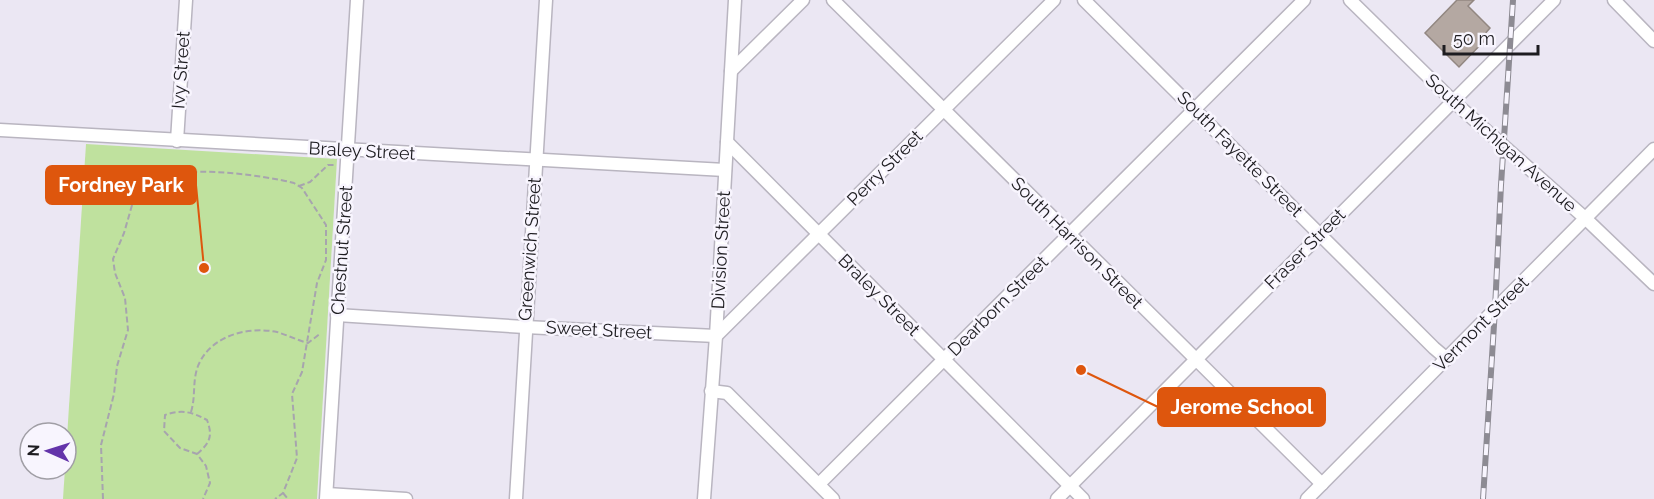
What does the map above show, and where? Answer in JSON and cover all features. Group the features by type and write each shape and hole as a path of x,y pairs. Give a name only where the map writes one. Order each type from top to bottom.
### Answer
{"street":[{"name":"Ivy Street","path":"177,141 186,0"},
{"name":"Chestnut Street","path":"326,497 357,0"},
{"name":"Greenwich Street","path":"516,499 546,0"},
{"name":"Division Street","path":"704,499 716,336 735,0"},
{"path":"731,71 803,0"},
{"name":"South Harrison Street","path":"833,0 1322,484"},
{"name":"Perry Street","path":"716,336 1054,0"},
{"name":"South Fayette Street","path":"1084,0 1447,359"},
{"name":"Dearborn Street","path":"819,484 1304,0"},
{"name":"South Michigan Avenue","path":"1350,0 1453,101 1654,284"},
{"name":"Fraser Street","path":"1057,499 1554,0"},
{"path":"1614,0 1654,40"},
{"name":"Braley Street","path":"0,130 725,170"},
{"name":"Braley Street","path":"727,142 1083,499"},
{"name":"Vermont Street","path":"1307,499 1654,149"},
{"name":"Sweet Street","path":"338,315 716,336"},
{"path":"711,391 727,393 833,499"},
{"path":"326,497 406,499"}],"path":[{"path":"299,186 310,182 328,165 339,165"},
{"path":"103,499 101,445 114,394 117,366 128,330 125,298 115,273 113,259 137,188 154,179 187,172 282,180 299,186 326,225 326,260 317,283 302,372 292,394 297,458 283,493 275,499"},
{"path":"191,412 193,385 198,366 205,353 220,341 237,331 277,332 308,343"},
{"path":"308,343 321,333"},
{"path":"197,454 208,445 212,433 207,420 191,412 176,411 165,415 164,431 180,448 197,454 206,466 210,483 203,499"},
{"path":"283,493 288,499"}],"green space":[{"path":"86,144 337,159 317,499 63,499 64,481 78,481 78,421 68,421"}],"building":[{"path":"1457,0 1474,0 1468,6 1490,28 1483,36 1486,39 1459,67 1425,33"}],"railway":[{"path":"1483,499 1513,0"}],"place":[{"name":"Fordney Park","path":"204,268"},
{"name":"Jerome School","path":"1081,370"}]}
